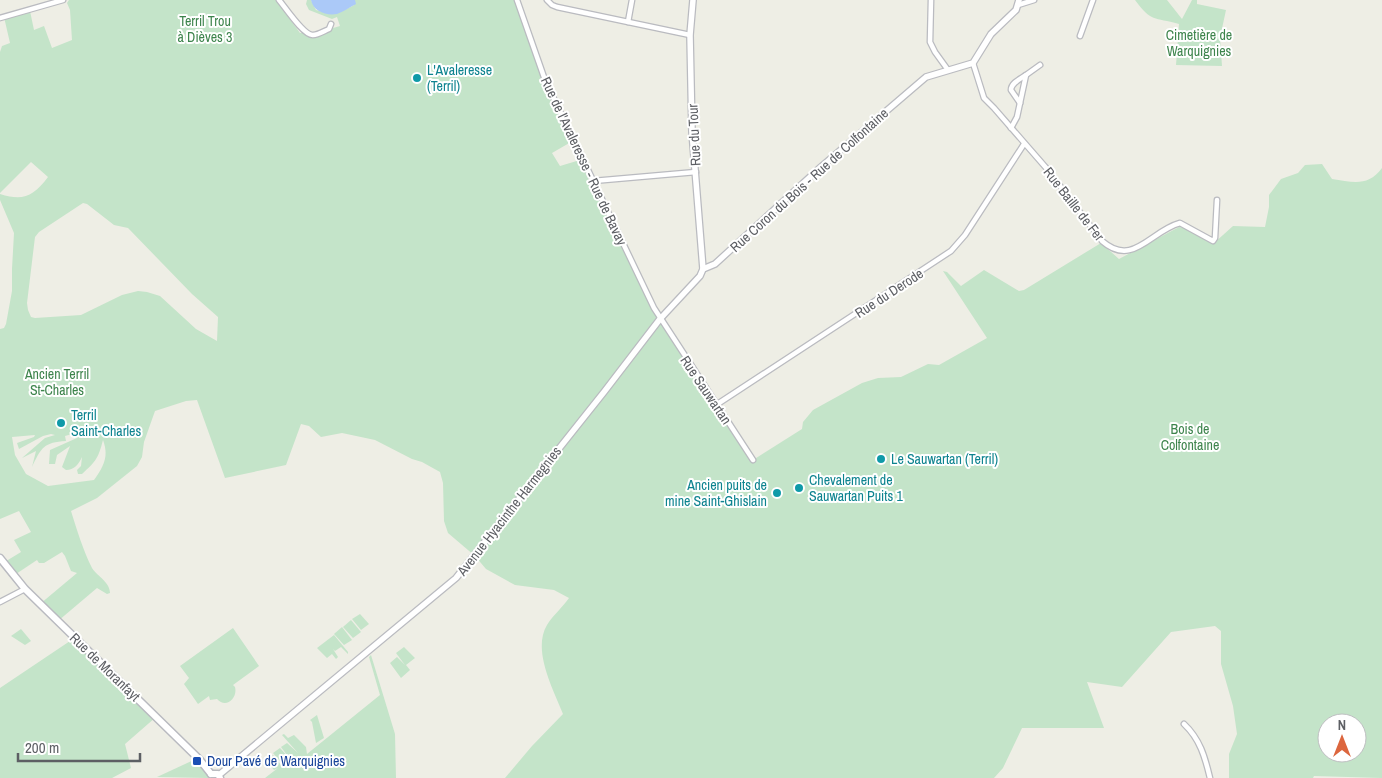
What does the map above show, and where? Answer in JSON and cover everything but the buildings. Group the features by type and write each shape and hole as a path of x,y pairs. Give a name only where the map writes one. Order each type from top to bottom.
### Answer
{"main road":[{"name":"Rue de Moranfayt","path":"0,558 25,588 198,758 210,776"},
{"path":"210,776 216,773 220,776"}],"street":[{"path":"0,18 63,0"},
{"path":"279,0 302,30 310,35 328,29 331,24"},
{"name":"Rue de l'Avaleresse - Rue de Bavay","path":"517,0 546,80 660,319"},
{"path":"547,0 557,7 690,34"},
{"path":"628,22 632,0"},
{"name":"Rue du Tour","path":"693,0 690,34 692,132 703,270"},
{"path":"931,0 930,42 948,70"},
{"path":"973,63 991,34 1011,16 1018,3 1034,0"},
{"path":"1080,36 1093,0"},
{"name":"Rue Coron du Bois - Rue de Colfontaine","path":"660,319 700,276 703,270 715,264 821,167 926,78 973,63"},
{"name":"Rue Baille de Fer","path":"973,63 984,98 1048,170 1102,241 1113,249 1122,252 1132,249 1180,223 1213,241 1215,238 1217,200"},
{"path":"1020,103 1010,88 1040,65"},
{"path":"1011,128 1017,118 1026,74"},
{"name":"Rue du Derode","path":"716,405 893,291 951,251 965,235 1024,144"},
{"path":"593,181 696,172"},
{"name":"Rue Sauwartan","path":"660,319 753,460"},
{"name":"Avenue Hyacinthe Harmegnies","path":"220,776 456,578 660,319"},
{"path":"0,602 25,588"},
{"path":"1184,724 1193,732 1197,740 1210,778"}],"green space":[{"name":"Bois de Colfontaine","path":"69,0 276,0 300,33 309,35 340,26 337,17 332,19 309,10 306,4 307,0 311,0 316,10 332,13 340,12 354,5 353,0 514,0 543,80 571,142 552,153 560,166 580,160 652,309 654,308 753,460 802,429 803,422 813,410 862,383 878,378 901,377 928,364 939,365 987,338 943,271 947,272 961,286 984,270 1019,291 1024,290 1101,243 1119,259 1179,227 1188,228 1213,244 1233,226 1265,227 1269,195 1281,179 1298,173 1305,165 1322,164 1332,179 1353,182 1366,181 1377,174 1382,168 1382,778 1314,776 1313,778 1229,778 1229,754 1237,734 1233,706 1221,664 1221,631 1215,626 1171,632 1122,687 1087,682 1104,728 1022,728 1003,768 994,778 505,778 563,714 546,670 542,646 543,635 547,625 569,598 554,590 515,585 486,569 475,556 448,533 444,521 443,483 440,472 375,440 342,433 321,437 309,426 301,424 286,465 225,478 197,400 186,401 155,411 144,442 142,457 137,466 97,498 71,511 92,568 106,583 110,593 107,594 97,588 58,621 40,604 77,573 71,571 62,552 44,563 39,563 37,560 13,576 3,563 21,552 14,540 31,532 19,511 0,519 0,329 4,328 6,324 12,291 14,233 0,200 0,194 15,197 27,196 43,184 48,177 31,162 0,193 0,52 2,46 10,43 4,17 30,11 34,30 44,26 52,48 72,40 70,10 67,3","holes":["83,203 114,225 128,228 192,294 218,317 217,341 196,329 160,296 147,292 138,291 122,295 81,315 31,317 27,303 35,237 39,232","72,434 77,438 50,450 49,464 55,464 57,455 70,446 62,467 66,470 74,468 82,457 81,466 77,470 78,474 82,474 98,456 103,440 106,451 105,461 94,480 48,486 26,474 15,455 12,437 35,435 17,443 19,449 43,436 55,435 45,438 22,458 36,451 32,467 44,447 66,441 65,436"]},
{"name":"Cimetière de Warquignies","path":"1135,0 1167,0 1182,19 1192,0 1197,0 1197,4 1226,10 1220,38 1222,66 1176,65 1179,24 1154,18 1145,12"},
{"path":"360,614 369,624 361,630 352,619"},
{"path":"351,620 361,632 353,638 343,627"},
{"path":"342,627 352,640 344,645 334,634"},
{"path":"233,628 259,666 233,685 235,687 235,695 230,701 224,703 217,699 210,700 209,696 198,704 184,684 189,678 180,666"},
{"path":"21,629 31,641 25,645 11,636"},
{"path":"334,635 348,652 348,654 341,647 335,651 333,649 338,657 336,659 332,654 327,658 317,648"},
{"path":"73,639 156,717 125,744 131,768 112,778 0,778 0,688"},
{"path":"404,647 415,658 406,665 410,670 401,678 390,663 397,657 405,665 396,653"},
{"path":"371,655 395,734 396,778 265,778 278,768 274,770 266,761 273,755 281,765 284,764 273,753 280,748 290,759 281,747 287,743 298,753 282,735 284,734 288,738 294,735 306,747 307,754 380,695 369,657"},
{"path":"317,715 324,738 316,743 310,720"},
{"path":"198,758 209,774 208,778 157,777"}],"water":[{"path":"311,0 355,0 356,4 337,14 329,14 317,10"}],"place":[{"name":"L'Avaleresse (Terril)","path":"417,78"},
{"name":"Terril Saint-Charles","path":"61,423"},
{"name":"Le Sauwartan (Terril)","path":"881,459"},
{"name":"Chevalement de Sauwartan Puits 1","path":"799,488"},
{"name":"Ancien puits de mine Saint-Ghislain","path":"777,493"},
{"name":"Dour Pavé de Warquignies","path":"197,761"}],"park label":[{"name":"Terril Trou à Dièves 3","path":"205,30"},
{"name":"Ancien Terril St-Charles","path":"57,382"}]}
